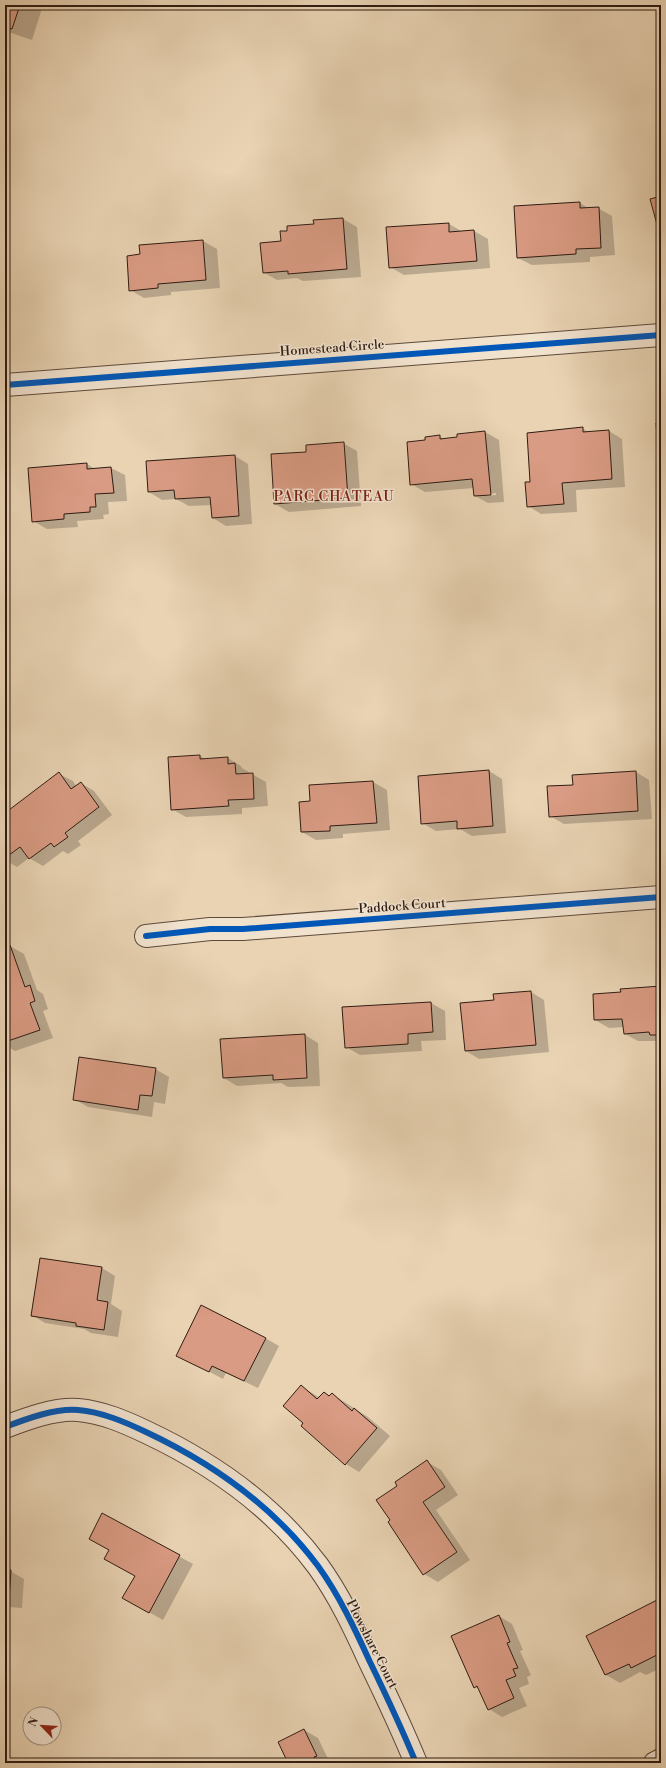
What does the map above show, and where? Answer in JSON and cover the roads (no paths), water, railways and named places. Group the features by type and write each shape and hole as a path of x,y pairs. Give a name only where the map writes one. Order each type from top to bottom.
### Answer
{"street":[{"name":"Homestead Circle","path":"5,385 661,335"},
{"name":"Paddock Court","path":"146,936 210,929 244,929 661,897"},
{"name":"Plowshare Court","path":"5,1427 37,1415 77,1410 102,1415 128,1424 192,1455 225,1477 273,1516 319,1568 352,1623 416,1763"},
{"path":"655,1763 661,1760"}],"district":[{"name":"PARC CHATEAU","path":"334,497"}]}
